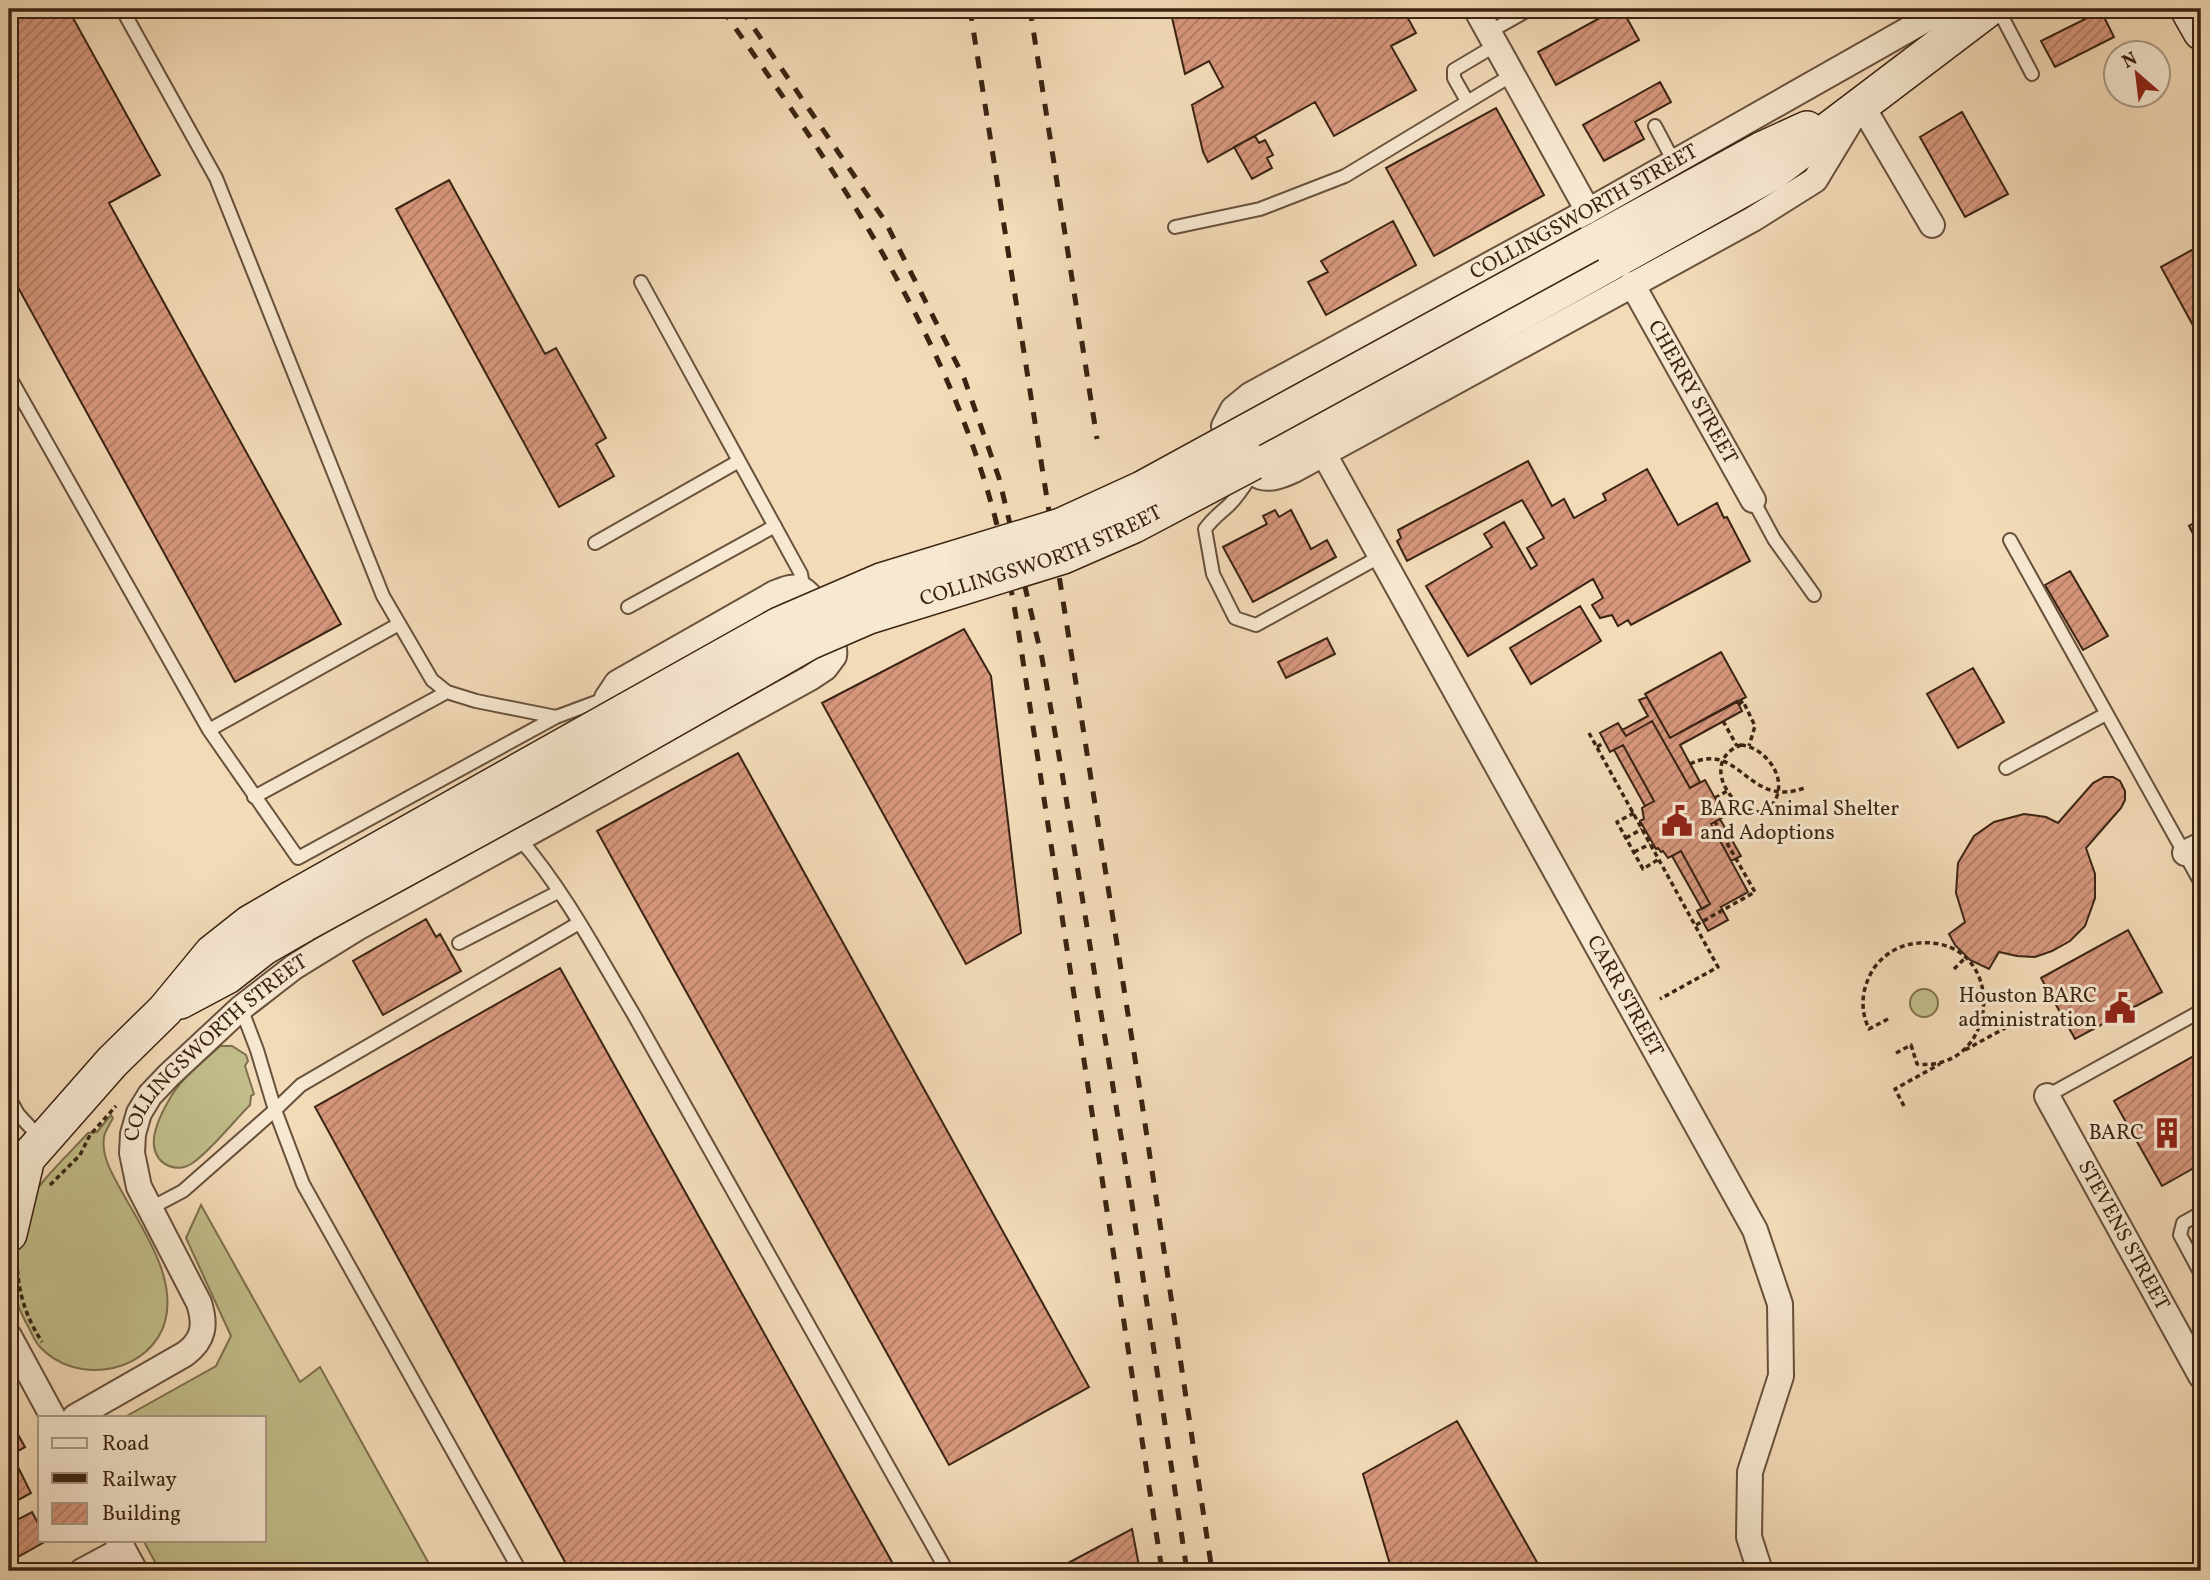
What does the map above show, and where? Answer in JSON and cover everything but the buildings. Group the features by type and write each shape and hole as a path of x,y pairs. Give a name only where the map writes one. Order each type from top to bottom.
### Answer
{"main road":[{"name":"COLLINGSWORTH STREET","path":"26,1159 112,1062 165,1010 212,953 250,923 297,911 779,625 881,581 1061,526 1142,489 1603,251 1761,150 1861,104 1988,9"},
{"path":"9,1234 26,1159"}],"street":[{"name":"CHERRY STREET","path":"1476,9 1603,251 1752,499"},
{"name":"COLLINGSWORTH STREET","path":"1861,104 1815,180 1753,219 1603,251 1242,400 1226,419 1224,426 1246,465 1261,478 1282,476 1324,454 1603,251 1674,162 1925,14 1970,9"},
{"path":"1861,104 1932,226"},
{"name":"CARR STREET","path":"1324,454 1755,1230 1780,1304 1782,1376 1750,1472 1749,1538 1759,1571"},
{"path":"622,781 611,763 606,707 611,690 624,678 775,593 796,587 804,590"},
{"name":"COLLINGSWORTH STREET","path":"77,1416 185,1354 194,1347 203,1329 203,1316 198,1303 139,1187 132,1153 133,1134 139,1113 150,1095 241,1007 294,967 357,928 825,668 834,656 832,639 822,617 804,590"},
{"name":"STEVENS STREET","path":"2048,1096 2201,1376"},
{"path":"9,1336 52,1416"},
{"path":"82,1571 120,1544 135,1571"}],"lane":[{"path":"122,9 216,178 383,596 432,680 447,692 476,701 556,717"},
{"path":"1467,102 1454,78 1454,70 1530,9"},
{"path":"1998,9 2032,74"},
{"path":"1175,227 1260,209 1345,176 1512,75"},
{"path":"1655,126 1674,162"},
{"path":"640,282 775,526 800,574 804,590"},
{"path":"9,376 209,730 298,858 556,717 607,698"},
{"path":"595,543 739,461"},
{"path":"1253,473 1228,506 1214,515 1205,529 1213,574 1236,618 1256,625 1381,556"},
{"path":"1752,499 1773,539 1814,595"},
{"path":"628,607 775,526"},
{"path":"2010,540 2106,714 2193,849 2201,883"},
{"path":"209,730 399,624"},
{"path":"254,797 447,692"},
{"path":"2006,768 2106,714"},
{"path":"519,838 536,857 579,923 634,1015 947,1571"},
{"path":"459,943 558,892"},
{"path":"149,1209 183,1191 301,1085 579,923"},
{"path":"241,1007 303,1184 520,1571"},
{"path":"2048,1096 2201,1011"},
{"path":"9,1098 18,1114 26,1159"},
{"path":"2201,1213 2183,1223 2180,1235 2201,1274"}],"path":[{"path":"1739,704 1743,701 1755,726 1749,746"},
{"path":"1723,721 1737,746"},
{"path":"1589,733 1718,967 1660,999"},
{"path":"1597,747 1605,742"},
{"path":"1737,746 1749,746 1762,753 1772,766 1777,777 1778,793 1771,805 1755,811 1738,805 1727,791 1723,780 1724,761 1737,746"},
{"path":"1690,764 1705,759 1724,761 1754,783 1778,793 1807,787"},
{"path":"1714,798 1727,791"},
{"path":"1634,813 1617,822 1643,869 1659,859"},
{"path":"1696,925 1755,892 1715,822"},
{"path":"1626,838 1642,829"},
{"path":"1634,852 1650,844"},
{"path":"1888,1018 1869,1029 1863,1002 1864,988 1870,975 1889,953 1908,944 1930,943 1949,947 1965,958 1980,978 1984,1005 1984,1014 1977,1032 1960,1052"},
{"path":"1954,969 1965,958"},
{"path":"1904,1106 1895,1089 2016,1022"},
{"path":"1896,1054 1912,1045 1917,1064 1931,1064 1951,1058"}],"shaded area":[{"path":"1924,989 1934,993 1938,1003 1934,1013 1924,1017 1914,1013 1910,1003 1914,993"},
{"path":"220,1046 232,1046 246,1055 248,1061 245,1066 254,1094 251,1096 250,1105 201,1157 188,1166 169,1166 159,1159 154,1146 156,1128 161,1116 180,1085"},
{"path":"111,1115 113,1118 104,1137 106,1159 157,1258 164,1276 167,1312 162,1330 152,1345 139,1357 123,1365 88,1370 70,1366 54,1358 37,1343 16,1298 12,1283 12,1253 26,1207 38,1188 88,1133 97,1132"},
{"path":"201,1205 300,1382 320,1367 433,1571 160,1571 144,1542 266,1542 266,1416 127,1416 216,1366 231,1336 186,1238"}],"railway":[{"path":"722,9 834,173 902,287 932,346 958,407 993,511 1008,572 1019,635 1162,1571"},
{"path":"741,9 885,221 964,378 999,478 1042,658 1062,773 1132,1204 1187,1571"},
{"path":"970,9 1141,1097 1212,1571"},
{"path":"1030,9 1097,439"}],"place":[{"name":"BARC Animal Shelter and Adoptions","path":"1677,821"},
{"name":"Houston BARC administration","path":"2120,1008"},
{"name":"BARC","path":"2167,1133"}]}
